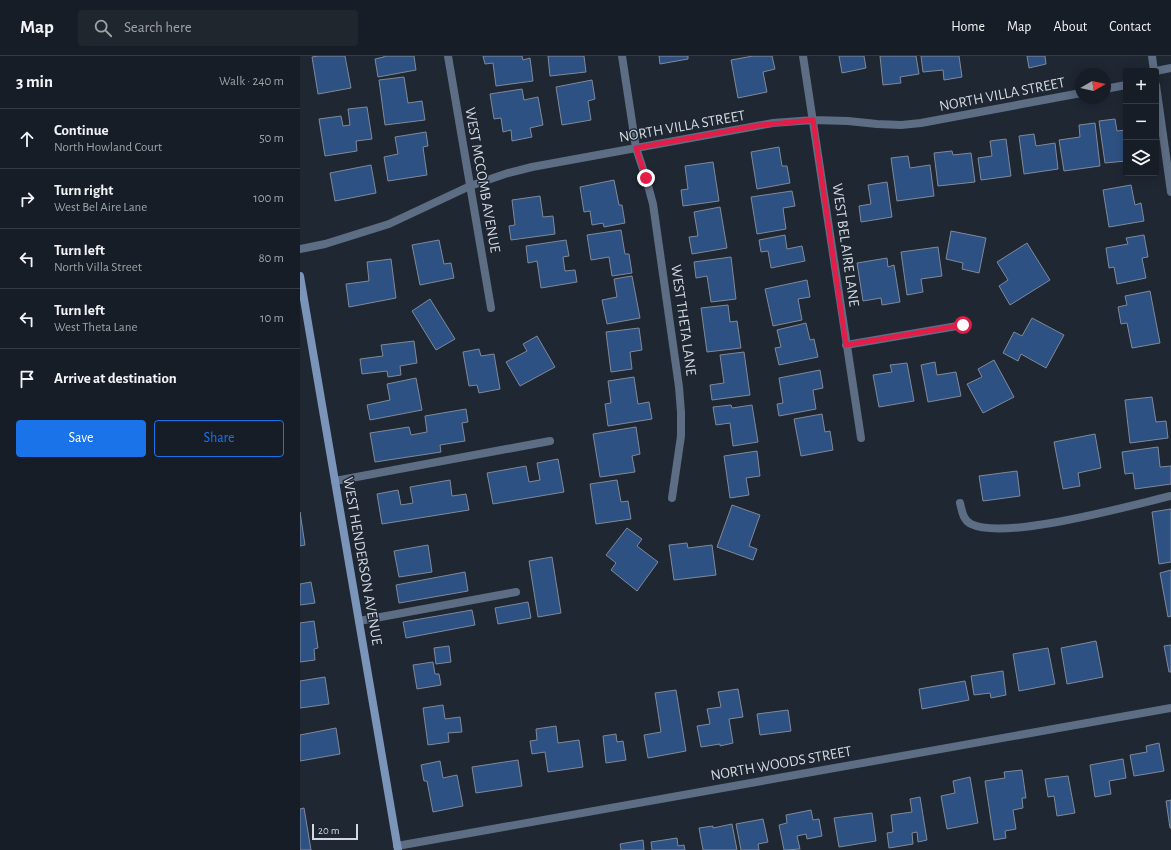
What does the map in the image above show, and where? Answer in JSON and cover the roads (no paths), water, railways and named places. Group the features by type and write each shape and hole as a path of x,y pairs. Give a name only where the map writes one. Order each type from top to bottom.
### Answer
{"main road":[{"name":"WEST HENDERSON AVENUE","path":"300,276 397,848"}],"street":[{"name":"WEST MCCOMB AVENUE","path":"448,56 491,308"},
{"name":"WEST THETA LANE","path":"622,56 636,148 653,204 679,387 681,436 672,498"},
{"name":"WEST BEL AIRE LANE","path":"803,56 861,438"},
{"path":"1152,56 1154,68"},
{"path":"1159,70 1171,68"},
{"path":"1111,88 1123,86"},
{"name":"NORTH VILLA STREET","path":"300,249 325,244 389,224 470,186 486,180 532,168 761,125 813,120 893,125 921,123 1075,94"},
{"path":"1159,99 1168,141 1171,192"},
{"path":"846,345 963,325"},
{"path":"335,481 550,441"},
{"path":"960,503 964,518 971,524 986,528 1007,528 1076,518 1129,507 1171,496"},
{"path":"359,621 516,592"},
{"name":"NORTH WOODS STREET","path":"397,848 1171,708"}]}
